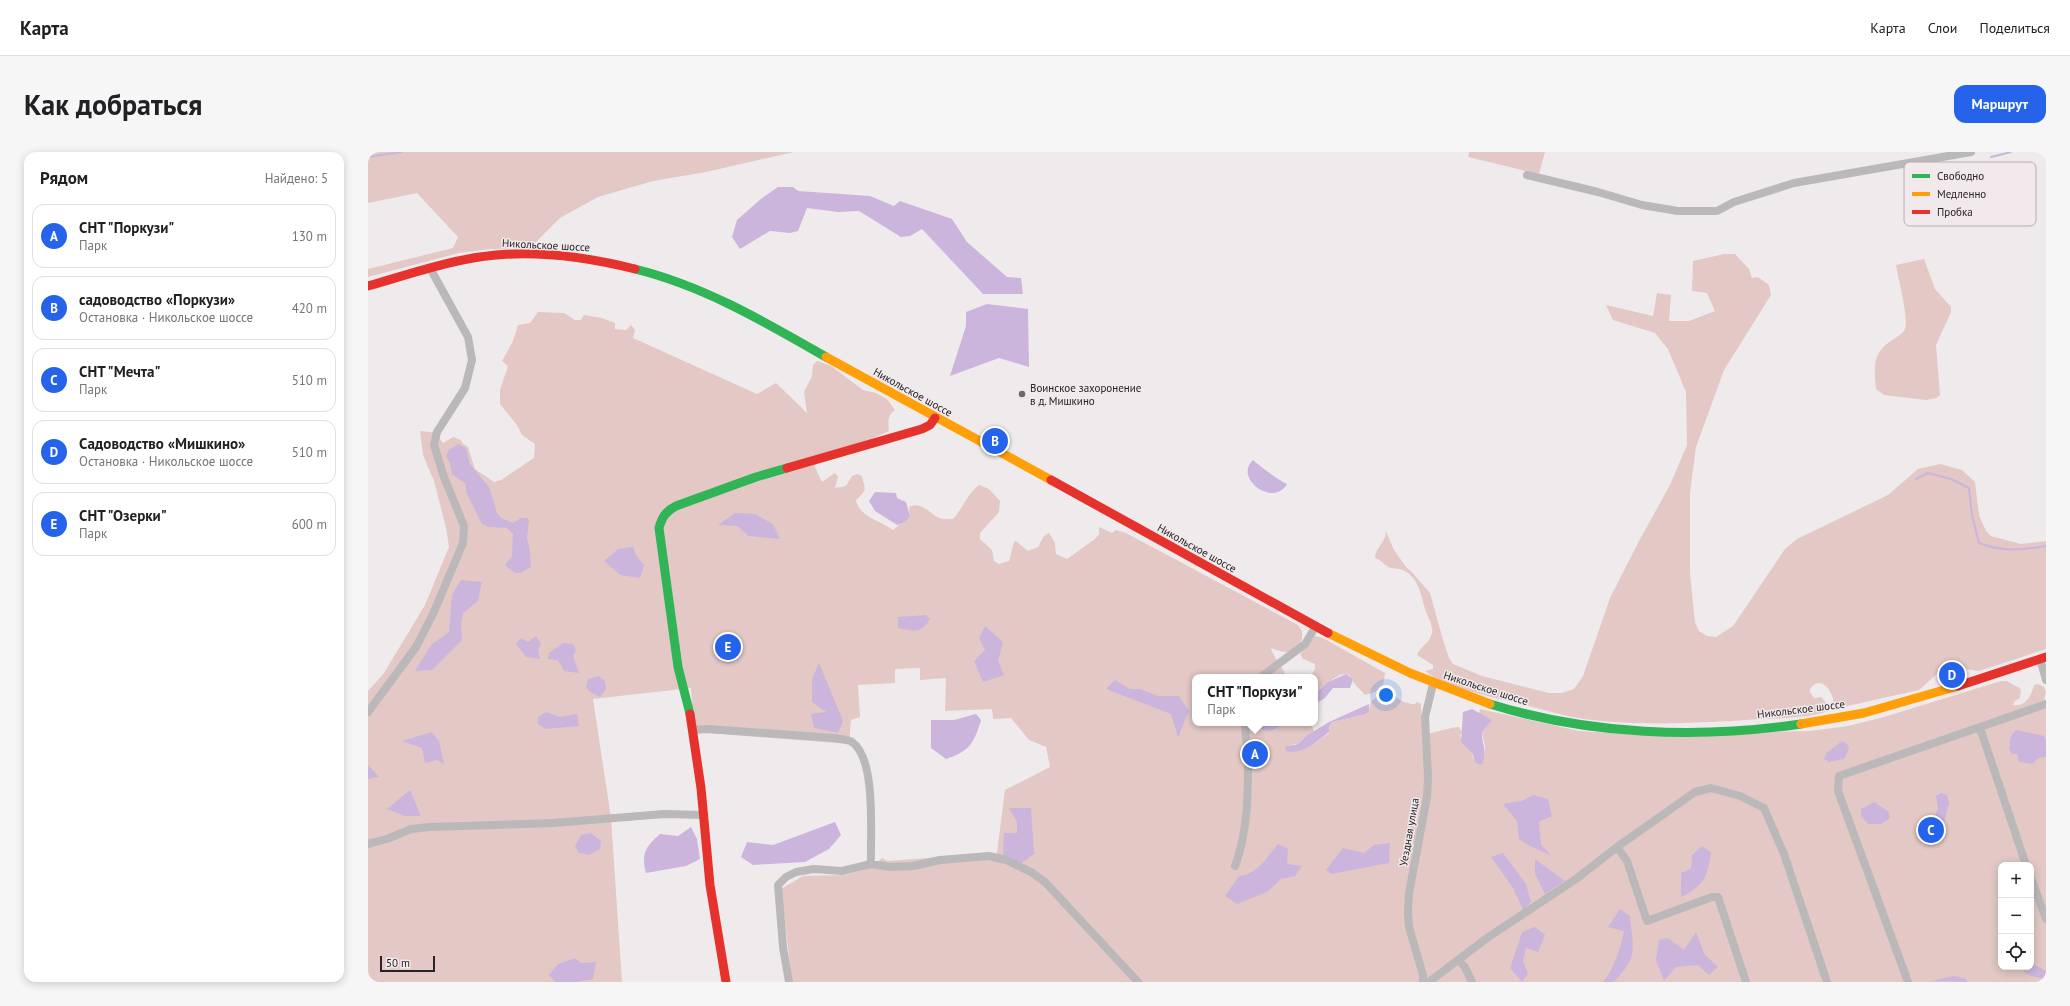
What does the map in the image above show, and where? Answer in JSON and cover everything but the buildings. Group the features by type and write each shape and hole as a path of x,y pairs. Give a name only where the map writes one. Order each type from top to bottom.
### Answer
{"main road":[{"name":"Никольское шоссе","path":"368,286 430,268 496,255 538,255 589,259 641,268 678,281 722,299 935,418 1366,653 1433,684 1479,701 1525,714 1578,724 1645,730 1726,729 1800,724 1860,714 1962,685 2043,658"},
{"path":"726,982 710,885 704,815 692,730 678,667 659,528 662,516 669,509 676,506 756,477 922,429 930,425 935,418"}],"street":[{"path":"1914,162 1971,152"},
{"path":"1527,175 1591,190 1642,205 1678,211 1717,211 1734,202 1794,183 1904,164"},
{"path":"368,712 416,647 434,614 464,543 464,526 444,477 434,445 437,432 465,388 472,360 468,337 430,268"},
{"path":"1265,674 1304,644 1316,626"},
{"path":"2043,658 2046,680"},
{"name":"Уездная улица","path":"1423,982 1423,975 1409,927 1408,912 1427,797 1428,777 1425,717 1433,684"},
{"path":"1908,982 1838,791 1838,776 2046,704"},
{"path":"1235,866 1241,851 1246,806 1248,753 1244,734 1245,726"},
{"path":"1980,728 2025,862"},
{"path":"692,730 708,729 834,738 852,742 859,751 868,770 870,792 871,864"},
{"path":"1429,982 1518,916 1576,879 1616,847 1695,792 1711,788 1740,796 1764,808 1784,854 1827,982"},
{"path":"368,844 387,839 411,829 429,827 553,823 664,814 704,815"},
{"path":"1616,847 1627,861 1647,921 1712,897 1718,897 1746,982"},
{"path":"789,982 783,947 778,886 786,877 796,872 814,869 842,871 871,864 890,867 913,866 940,860 989,856 1006,860 1031,872 1044,882 1138,982"},
{"path":"2034,886 2046,919"},
{"path":"1458,960 1465,967 1472,982"}],"shaded area":[{"path":"368,152 794,152 706,172 653,181 598,197 560,218 530,248 491,249 459,253 368,277 368,269 453,248 458,237 417,193 368,203"},
{"path":"1469,152 1545,152 1539,174 1468,157"},
{"path":"778,187 793,187 798,191 870,196 894,206 900,201 952,219 967,242 1007,277 1021,278 1023,294 983,294 922,229 910,236 901,237 859,211 838,212 807,208 798,231 790,233 770,231 740,249 732,237 737,220 762,198"},
{"path":"1724,254 1735,254 1749,269 1752,278 1758,277 1769,285 1771,295 1724,370 1696,447 1690,493 1690,573 1695,622 1699,631 1707,636 1716,637 1733,626 1785,549 1797,539 1888,495 1918,469 1940,464 1962,470 1975,482 1979,515 1986,531 1991,536 2021,544 2046,541 2046,649 1979,671 1951,667 1939,672 1919,690 1834,709 1833,698 1827,688 1823,684 1815,684 1810,689 1810,692 1814,698 1821,697 1830,707 1829,711 1812,715 1692,723 1623,723 1578,718 1465,690 1443,681 1425,671 1433,669 1433,665 1417,655 1431,637 1431,623 1418,586 1412,577 1403,570 1388,567 1375,558 1377,550 1384,540 1386,533 1385,529 1394,550 1406,567 1430,593 1443,640 1449,658 1453,664 1482,676 1549,693 1562,693 1574,689 1583,676 1610,598 1670,485 1687,445 1686,392 1668,349 1655,333 1613,320 1606,305 1653,316 1657,293 1671,295 1669,321 1689,321 1715,311 1707,293 1692,291 1693,261"},
{"path":"1924,259 1935,289 1951,307 1951,312 1936,345 1940,395 1936,398 1926,400 1884,395 1876,389 1876,360 1882,349 1903,332 1906,324 1906,316 1896,265"},
{"path":"987,304 1028,309 1029,367 999,358 950,376 966,326 966,312"},
{"path":"538,312 564,313 575,320 581,320 584,315 602,318 615,323 615,329 626,330 631,325 635,330 633,338 757,394 776,383 807,413 804,392 812,376 813,365 817,361 831,366 863,390 876,393 887,399 895,410 889,417 889,431 814,465 822,482 835,473 838,477 835,488 846,486 852,476 857,474 862,476 865,489 856,500 861,511 871,518 893,530 910,516 909,507 917,505 939,518 953,519 975,488 979,485 989,489 1000,501 999,512 980,533 980,539 992,550 994,561 999,564 1009,561 1014,542 1016,541 1028,551 1038,547 1044,536 1049,533 1055,543 1056,554 1067,559 1095,539 1099,534 1099,527 1112,533 1116,530 1126,533 1298,625 1302,631 1302,640 1291,651 1285,652 1271,648 1285,674 1192,674 1192,726 1259,726 1266,731 1275,730 1280,726 1312,726 1314,732 1306,736 1298,744 1293,744 1293,752 1314,744 1329,733 1329,727 1332,722 1366,714 1369,711 1371,701 1385,694 1389,694 1408,703 1415,704 1417,702 1421,704 1422,735 1459,727 1462,732 1460,736 1471,752 1473,758 1484,761 1485,747 1482,732 1492,720 1479,714 1480,709 1579,731 1647,735 1810,731 1848,726 1884,717 2001,681 2007,681 2021,689 2020,698 2015,701 2013,705 2018,705 2027,700 2034,685 2038,684 2044,687 2046,692 2044,700 2046,700 2046,982 792,982 781,889 803,876 845,875 871,868 882,858 887,861 997,853 1005,790 1050,767 1046,747 1029,740 1011,718 993,719 992,709 945,711 946,678 920,680 920,668 895,669 895,683 858,685 860,717 851,720 849,744 694,732 691,688 593,699 611,818 622,982 368,982 368,691 384,673 425,605 449,547 446,528 434,481 423,455 420,431 440,433 440,439 443,443 453,437 461,440 463,444 468,447 475,469 494,482 501,480 534,458 535,444 522,435 517,425 500,404 500,390 508,366 502,361 513,341 518,325 530,323","holes":["1838,744 1846,754 1843,759 1826,761 1827,752"]},
{"path":"458,444 466,448 470,464 489,487 497,513 501,518 513,523 521,518 527,518 529,520 527,538 531,567 523,572 515,573 505,565 512,556 513,534 507,528 489,527 482,524 466,492 466,484 452,474 450,463 446,456 449,450"},
{"path":"1253,460 1287,484 1281,491 1273,493 1265,492 1252,482 1248,475 1248,467"},
{"path":"875,492 896,493 897,498 906,502 910,516 905,522 897,525 875,511 869,501"},
{"path":"735,513 755,514 773,524 780,539 748,536 738,526 718,525"},
{"path":"633,547 637,557 644,565 640,578 620,575 604,561 618,549"},
{"path":"461,580 482,582 478,601 463,613 461,624 462,640 432,670 415,671 431,645 449,632 452,595"},
{"path":"926,615 930,619 924,627 920,629 913,630 898,628 898,617"},
{"path":"985,626 1003,642 998,661 1004,675 983,682 974,661 985,650 979,638"},
{"path":"536,636 541,644 538,650 540,659 526,657 516,644 521,638 528,642"},
{"path":"1315,636 1323,638 1385,673 1383,686 1375,692 1365,695 1353,682 1353,679 1350,676 1343,674 1329,681 1318,691 1318,674 1312,674 1315,669 1315,664 1303,659 1300,654"},
{"path":"563,643 573,644 576,650 573,656 579,673 564,671 558,660 548,659 549,653"},
{"path":"819,663 843,721 838,733 814,728 811,714 826,712 812,702 812,679"},
{"path":"1346,674 1353,679 1350,688 1333,688 1325,698 1318,702 1318,691 1328,682"},
{"path":"599,676 605,681 606,689 600,697 590,692 586,687 588,679"},
{"path":"1115,680 1130,689 1140,689 1158,696 1179,696 1189,711 1178,737 1171,714 1106,689"},
{"path":"1369,704 1369,711 1366,714 1332,722 1329,727 1329,732 1309,747 1298,751 1286,751 1285,747 1298,744 1306,736 1329,722"},
{"path":"1472,709 1492,720 1482,732 1485,753 1481,765 1476,763 1472,753 1461,742 1463,712"},
{"path":"546,712 560,717 577,714 579,726 545,729 538,724 538,717"},
{"path":"976,714 981,720 976,735 970,745 961,753 946,759 931,748 931,720 954,720"},
{"path":"1259,726 1280,726 1269,731 1259,728"},
{"path":"2016,730 2044,736 2046,740 2046,757 2038,758 2032,764 2019,762 2017,754 2012,754 2009,749 2011,736"},
{"path":"432,732 439,741 444,764 437,760 425,763 422,748 402,741"},
{"path":"1842,741 1847,744 1849,749 1844,759 1829,762 1824,759 1827,752"},
{"path":"368,765 379,777 368,779"},
{"path":"410,790 421,816 405,816 387,809"},
{"path":"1941,793 1947,795 1949,803 1943,832 1939,835 1923,835 1920,828 1934,818 1938,808 1936,796"},
{"path":"1534,795 1548,799 1552,816 1539,822 1541,845 1552,856 1519,839 1517,821 1503,804 1521,801"},
{"path":"1874,802 1889,812 1890,818 1881,824 1868,824 1861,816 1861,809"},
{"path":"1009,808 1031,808 1034,854 1020,864 1003,855 1004,833 1017,833 1017,822"},
{"path":"835,822 841,835 829,849 805,862 753,865 741,857 747,842 773,845"},
{"path":"691,827 697,839 700,859 686,866 646,873 644,856 651,843 660,834 678,836"},
{"path":"591,833 601,841 600,849 589,855 579,853 575,846 581,835"},
{"path":"1390,843 1389,863 1331,874 1326,870 1343,848 1364,853 1374,845"},
{"path":"1278,844 1288,849 1287,864 1302,866 1295,876 1281,879 1267,892 1237,904 1225,896 1239,876 1250,873 1256,869"},
{"path":"1702,846 1711,852 1704,879 1695,889 1681,897 1681,873 1691,869 1692,855"},
{"path":"1503,853 1526,884 1531,902 1523,910 1513,888 1491,857"},
{"path":"1535,859 1565,881 1545,894 1535,874"},
{"path":"1620,909 1630,916 1633,945 1631,958 1622,973 1614,982 1603,982 1614,964 1623,937 1624,931 1608,927"},
{"path":"1535,927 1545,935 1538,952 1526,948 1523,961 1528,974 1522,982 1510,968 1522,932"},
{"path":"1696,932 1705,955 1718,967 1709,975 1698,965 1676,967 1664,981 1656,960 1659,940 1668,938 1684,950"},
{"path":"575,958 581,963 596,962 593,979 576,982 555,982 549,975 558,964"},
{"path":"2034,962 2035,965 2046,971 2045,979 2028,975 2022,970 2034,970"},
{"path":"1953,976 1965,978 1967,982 1932,981"}],"waterway":[{"path":"368,157 402,152"},
{"path":"1991,157 2011,152"},
{"path":"1916,479 1928,473 1951,479 1969,488 1972,515 1979,543 2004,549 2046,546"}],"traffic: fast":[{"path":"635,269 661,276 734,306 826,357"},
{"path":"690,714 678,667 659,528 667,512 676,506 756,477 787,468"},
{"path":"1490,704 1566,722 1605,728 1644,731 1723,732 1801,724"}],"traffic: slow":[{"path":"826,357 1051,480"},
{"path":"1328,633 1410,673 1490,704"},
{"path":"1801,724 1864,713 1958,686"}],"traffic: jam":[{"path":"368,286 447,263 496,255 530,254 566,256 635,269"},
{"path":"787,468 922,429 930,425 935,418"},
{"path":"1051,480 1328,633"},
{"path":"1958,686 2046,657"},
{"path":"690,714 701,788 710,885 726,982"}],"place":[{"name":"Воинское захоронение в д. Мишкино","path":"1022,394"},
{"name":"садоводство «Поркузи»","path":"995,441"},
{"name":"СНТ \"Озерки\"","path":"728,647"},
{"name":"Садоводство «Мишкино»","path":"1952,675"},
{"name":"СНТ \"Поркузи\"","path":"1255,754"},
{"name":"СНТ \"Мечта\"","path":"1931,830"}]}
